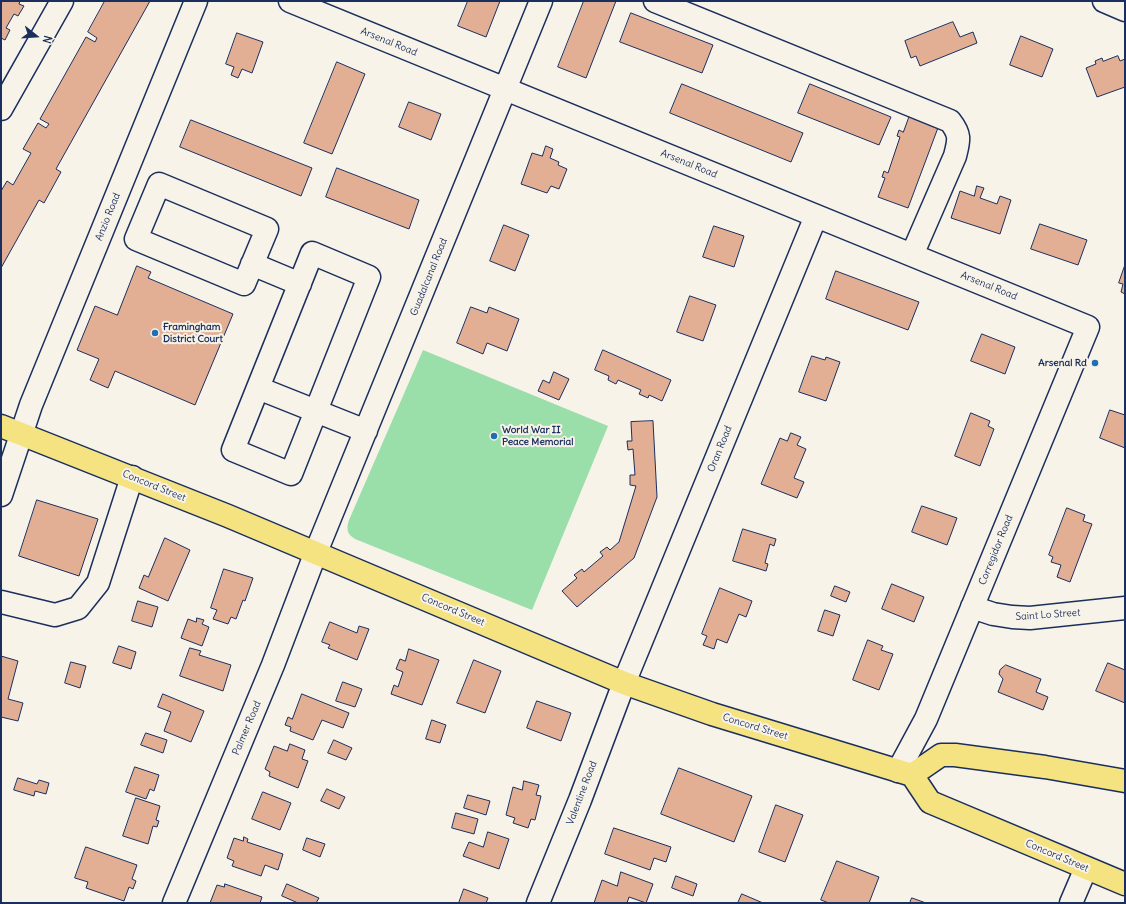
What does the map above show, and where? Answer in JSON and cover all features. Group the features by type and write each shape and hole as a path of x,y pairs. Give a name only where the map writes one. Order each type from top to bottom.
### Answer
{"main road":[{"name":"Concord Street","path":"1,426 132,477 316,552 624,683 712,714 905,773 930,802 1125,884"},
{"path":"905,773 941,755 955,755 1046,767 1125,780"}],"street":[{"path":"1,109 62,1"},
{"name":"Anzio Road","path":"1,495 31,405 196,1"},
{"name":"Arsenal Road","path":"290,1 1088,327"},
{"name":"Guadalcanal Road","path":"316,552 541,1"},
{"path":"655,1 950,121 958,130 958,142 954,156 912,255"},
{"path":"1104,1 1125,10"},
{"path":"159,184 267,228 252,264 244,284 136,239 159,184"},
{"path":"112,207 144,220"},
{"name":"Oran Road","path":"624,683 816,216"},
{"path":"312,253 369,277 291,474 233,450 300,284 312,253"},
{"path":"252,264 300,284"},
{"name":"Corregidor Road","path":"905,773 1088,327"},
{"path":"258,388 366,430"},
{"path":"1,602 56,615 78,608 98,583 132,477"},
{"name":"Palmer Road","path":"174,903 273,665 316,552"},
{"name":"Saint Lo Street","path":"972,607 993,614 1030,618 1125,608"},
{"name":"Valentine Road","path":"538,903 580,800 624,683"},
{"path":"1071,903 1086,868"}],"green space":[{"path":"423,350 608,426 532,610 355,539 348,531 349,520"}],"building":[{"path":"1,1 20,1 19,4 24,6 18,16 14,14 6,28 10,30 5,40 1,38"},
{"path":"105,1 150,1 56,169 61,172 44,203 39,200 1,268 1,191 7,181 13,185 31,153 23,149 38,123 46,128 49,124 40,119 86,37 95,42 97,38 88,32"},
{"path":"468,1 500,1 486,37 458,26"},
{"path":"584,1 616,1 586,78 558,67"},
{"path":"631,13 713,45 702,73 620,42"},
{"path":"953,22 960,37 973,32 977,43 920,66 916,56 911,58 905,41"},
{"path":"237,33 263,42 252,73 242,69 238,78 231,75 234,67 226,64"},
{"path":"1021,36 1053,49 1042,77 1010,65"},
{"path":"1118,56 1120,61 1125,59 1125,87 1097,97 1086,68 1096,64 1095,61 1102,58 1103,61"},
{"path":"337,62 365,74 332,154 304,143"},
{"path":"682,84 803,133 791,162 670,113"},
{"path":"810,84 891,117 879,145 798,113"},
{"path":"409,102 441,114 431,140 399,127"},
{"path":"910,115 939,125 908,208 878,197 885,178 882,177 884,171 888,173 900,137 897,136 899,130 903,132"},
{"path":"191,120 312,168 301,196 180,147"},
{"path":"546,146 553,149 550,158 559,162 558,165 567,169 559,189 551,186 547,193 521,184 532,153 542,156"},
{"path":"337,168 419,200 409,229 326,197"},
{"path":"977,186 984,188 980,198 997,204 1000,196 1011,200 1000,234 951,218 960,191 974,196"},
{"path":"1040,224 1087,240 1078,265 1031,249"},
{"path":"504,225 529,235 515,271 490,261"},
{"path":"714,226 744,236 734,267 703,257"},
{"path":"1125,265 1125,294 1121,292 1123,284 1119,283"},
{"name":"Framingham District Court","path":"137,266 151,272 148,278 233,314 195,405 115,371 108,388 90,380 99,359 77,350 95,306 117,315"},
{"path":"836,271 919,302 908,330 826,299"},
{"path":"690,296 716,305 703,341 677,332"},
{"path":"471,307 487,313 489,307 519,319 507,351 487,343 483,354 457,343"},
{"path":"982,334 1015,347 1005,374 971,361"},
{"path":"603,350 671,380 662,401 649,395 648,398 639,394 641,390 618,380 616,384 608,380 609,376 595,370"},
{"path":"812,356 825,360 826,357 840,362 826,401 799,392"},
{"path":"554,372 569,379 559,400 538,391 543,380 549,383"},
{"path":"1110,410 1125,415 1125,448 1100,438"},
{"path":"971,413 990,421 988,426 994,429 980,466 955,456"},
{"path":"653,421 657,497 634,558 577,607 562,591 577,578 574,575 582,569 584,572 603,556 600,552 607,547 610,550 619,542 636,486 630,485 630,475 635,475 633,449 628,450 627,441 632,441 631,422"},
{"path":"791,433 801,437 797,445 806,449 794,478 804,482 797,498 761,484 780,438 787,441"},
{"path":"37,500 98,519 79,576 19,556"},
{"path":"922,506 957,518 947,545 912,532"},
{"path":"1067,508 1085,515 1083,521 1092,524 1070,582 1057,577 1061,565 1051,562 1053,557 1049,555"},
{"path":"743,529 776,539 774,546 770,544 765,563 768,564 766,571 733,561"},
{"path":"165,538 190,550 168,601 139,588 144,575 148,577"},
{"path":"224,569 253,578 245,601 243,600 236,619 231,617 228,624 213,619 217,610 211,608"},
{"path":"892,584 924,597 914,622 882,609"},
{"path":"835,586 850,592 846,602 831,596"},
{"path":"720,588 752,601 746,617 739,614 727,643 717,639 714,649 703,645 707,636 702,634"},
{"path":"138,601 158,607 152,627 132,621"},
{"path":"825,610 840,615 833,636 818,631"},
{"path":"197,618 204,620 202,624 209,627 202,646 181,638 188,619 196,622"},
{"path":"330,622 357,633 359,626 369,629 357,660 328,648 330,645 322,642"},
{"path":"868,640 883,646 881,650 893,654 879,690 853,680"},
{"path":"119,646 136,652 131,669 113,663"},
{"path":"190,648 201,651 199,655 231,665 223,691 180,676"},
{"path":"409,649 439,660 422,705 391,694 394,685 398,687 403,672 396,669 400,659 405,661"},
{"path":"1,656 18,661 8,699 23,703 18,721 1,717"},
{"path":"474,660 501,671 485,713 457,703"},
{"path":"71,662 86,666 80,688 65,683"},
{"path":"1108,663 1125,670 1125,703 1096,691"},
{"path":"1006,665 1041,679 1036,692 1048,697 1043,710 998,692 1003,679 999,674 1000,670"},
{"path":"343,682 362,689 355,707 336,701"},
{"path":"163,694 204,711 191,742 164,731 171,712 158,707"},
{"path":"302,694 349,713 343,728 322,720 313,740 290,731 291,727 285,725 288,717 292,719"},
{"path":"537,701 571,713 561,741 527,728"},
{"path":"432,720 446,725 440,743 426,739"},
{"path":"146,733 167,740 163,753 141,745"},
{"path":"334,740 352,748 346,760 328,753"},
{"path":"290,744 305,750 302,759 308,761 298,788 269,776 270,772 265,769 274,746 287,751"},
{"path":"135,767 159,775 154,791 150,789 146,799 126,792"},
{"path":"679,768 752,796 734,842 661,814"},
{"path":"18,778 37,784 39,780 49,783 46,794 35,791 34,796 14,790"},
{"path":"524,781 539,785 536,795 541,796 535,820 531,819 528,828 513,823 515,818 506,815 513,787 522,790"},
{"path":"327,789 345,797 339,809 321,801"},
{"path":"263,792 291,803 280,830 252,819"},
{"path":"468,795 490,801 486,815 464,808"},
{"path":"136,798 160,806 156,820 159,821 157,827 153,826 148,844 123,836"},
{"path":"776,805 803,815 785,862 759,852"},
{"path":"456,813 478,819 474,834 452,828"},
{"path":"614,828 671,847 666,862 654,858 650,870 605,854"},
{"path":"488,832 509,839 499,869 463,856 469,842 483,847"},
{"path":"244,837 248,839 247,842 283,854 278,870 265,865 261,876 232,866 234,861 227,858 234,838 243,841"},
{"path":"307,838 325,844 320,857 303,850"},
{"path":"86,847 137,865 132,879 136,881 133,889 129,887 124,901 86,888 88,882 75,878"},
{"path":"837,861 879,877 869,903 829,903 821,900"},
{"path":"621,872 653,884 646,903 629,897 627,903 594,903 602,880 617,886"},
{"path":"676,876 697,884 693,896 672,888"},
{"path":"225,884 262,897 260,903 210,903 217,885 224,887"},
{"path":"287,884 319,898 316,903 298,903 282,896"},
{"path":"464,889 488,898 486,903 459,903"},
{"path":"742,894 763,903 738,903"},
{"path":"912,898 926,903 910,903"}],"place":[{"name":"Framingham District Court","path":"155,333"},
{"name":"Arsenal Rd","path":"1095,363"},
{"name":"World War II Peace Memorial","path":"494,436"}]}
